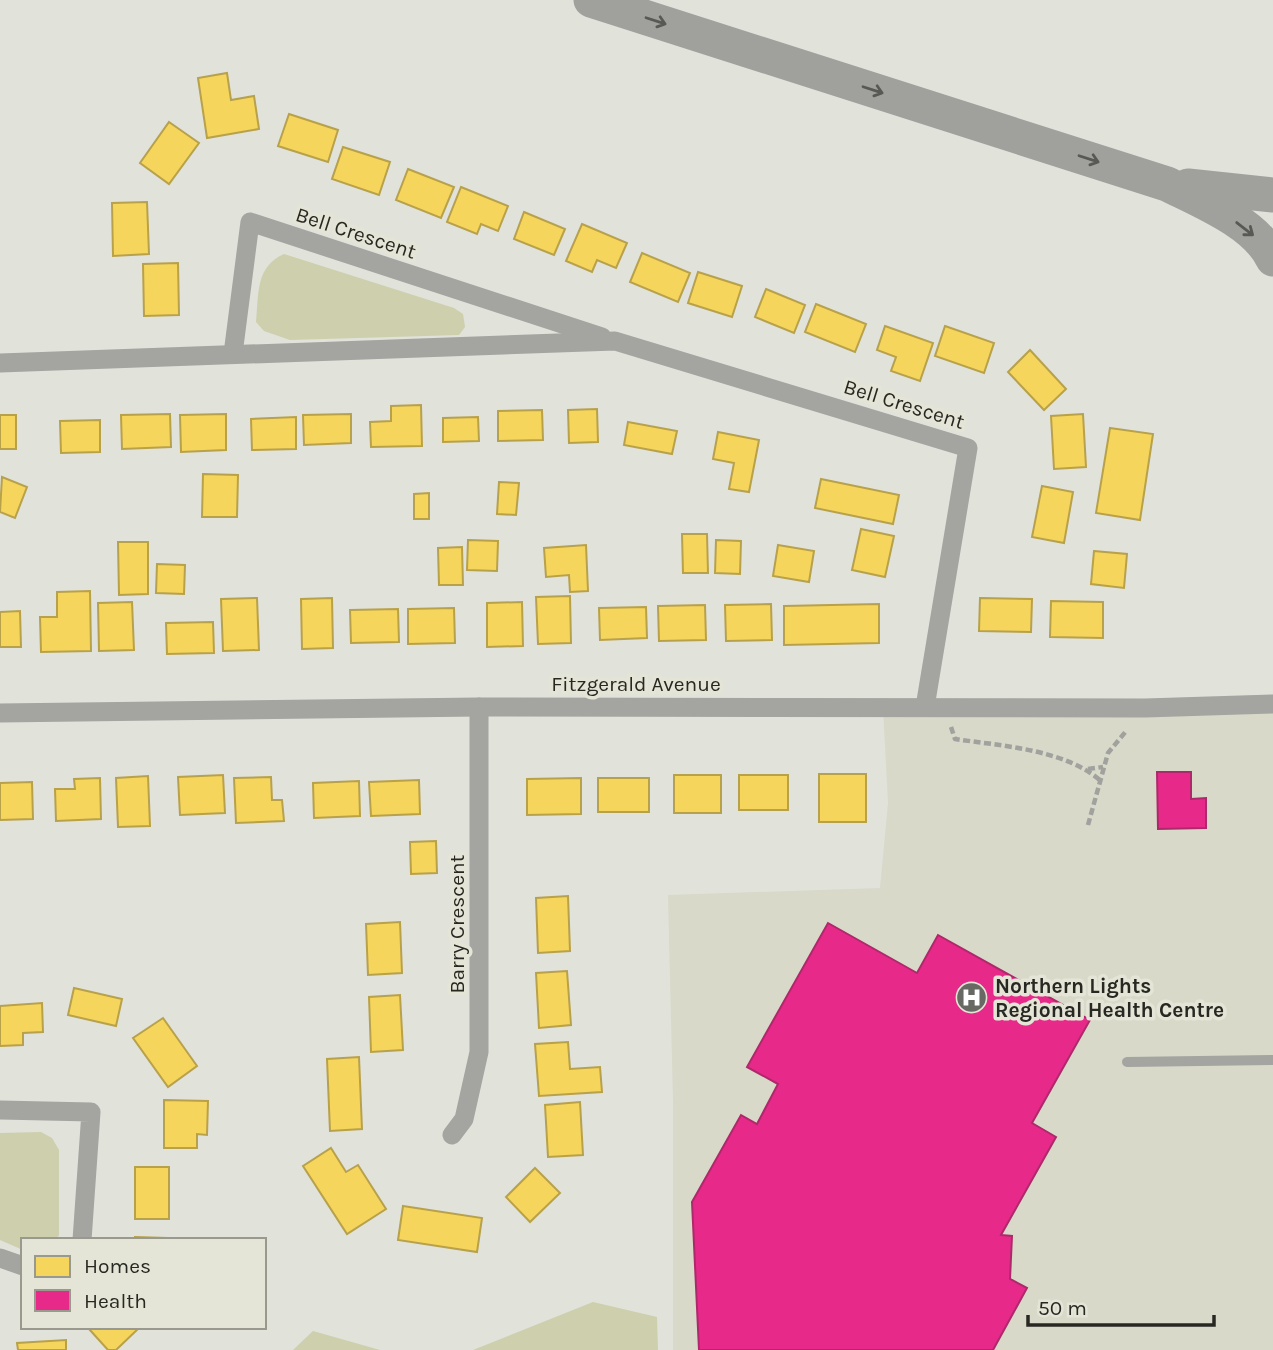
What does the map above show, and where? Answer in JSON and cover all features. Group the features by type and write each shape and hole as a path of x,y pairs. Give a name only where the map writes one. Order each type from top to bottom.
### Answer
{"highway":[{"path":"591,0 1167,184 1225,214 1267,246 1273,258"},
{"path":"1167,184 1273,195"}],"street":[{"name":"Bell Crescent","path":"233,354 250,222 615,341 968,448 925,706"},
{"name":"Bell Crescent","path":"0,363 615,341"},
{"name":"Fitzgerald Avenue","path":"0,713 925,706 1145,708 1273,704"},
{"name":"Barry Crescent","path":"452,1135 464,1119 480,1052 479,708"},
{"path":"0,1110 91,1112 82,1238"},
{"path":"0,1258 21,1265"}],"lane":[{"path":"1127,1062 1273,1060"}],"path":[{"path":"945,706 955,738 1029,750 1088,769 1102,782"},
{"path":"1088,825 1108,753 1145,708"},
{"path":"1088,769 1103,767"}],"shaded area":[{"name":"Northern Lights Regional Health Centre","path":"1273,704 1273,1350 673,1350 673,1101 668,895 880,888 888,803 883,707"}],"green space":[{"path":"284,254 454,308 463,314 465,327 459,335 290,340 264,331 256,322 260,282 268,266"},
{"path":"41,1132 52,1138 59,1150 57,1238 21,1238 21,1249 0,1240 0,1133"},
{"path":"593,1302 657,1317 658,1350 473,1350"},
{"path":"313,1331 380,1350 293,1350"}],"building: Homes":[{"path":"227,73 231,100 254,96 259,129 207,138 198,78"},
{"path":"289,114 338,130 328,162 278,146"},
{"path":"169,122 199,143 169,184 140,163"},
{"path":"343,147 390,162 379,195 332,179"},
{"path":"408,169 454,187 441,218 396,200"},
{"path":"461,187 508,206 498,231 481,224 477,234 447,222"},
{"path":"147,202 149,254 113,256 112,203"},
{"path":"524,212 565,229 554,255 514,239"},
{"path":"582,224 627,243 616,268 597,260 592,272 566,261"},
{"path":"642,253 690,273 678,302 630,282"},
{"path":"178,263 179,315 144,316 143,264"},
{"path":"698,272 742,286 732,317 688,303"},
{"path":"766,289 805,305 794,333 755,317"},
{"path":"816,304 866,324 855,352 805,332"},
{"path":"885,326 933,343 920,381 891,371 896,357 877,350"},
{"path":"945,326 994,343 984,373 935,356"},
{"path":"1030,350 1066,389 1044,410 1008,372"},
{"path":"421,405 422,446 371,447 370,422 391,421 391,406"},
{"path":"597,409 598,442 569,443 568,410"},
{"path":"542,410 543,440 498,441 498,411"},
{"path":"170,414 171,447 122,449 121,415"},
{"path":"226,414 226,450 181,452 180,415"},
{"path":"351,414 351,443 304,445 303,415"},
{"path":"1083,414 1086,467 1054,469 1051,416"},
{"path":"0,415 16,415 16,449 0,449"},
{"path":"296,417 296,449 252,450 251,419"},
{"path":"478,417 479,441 443,442 443,418"},
{"path":"100,420 100,452 61,453 60,421"},
{"path":"628,422 677,431 672,454 624,445"},
{"path":"1110,428 1153,434 1140,520 1096,513"},
{"path":"718,432 759,440 749,492 729,489 734,463 713,459"},
{"path":"203,474 238,475 237,517 202,517"},
{"path":"2,477 27,487 15,518 0,512"},
{"path":"821,479 899,495 893,524 815,508"},
{"path":"499,482 519,483 516,515 497,514"},
{"path":"1042,486 1073,492 1064,543 1032,537"},
{"path":"429,493 429,519 414,519 414,494"},
{"path":"861,529 894,536 885,577 852,570"},
{"path":"682,534 707,534 708,573 683,573"},
{"path":"468,540 498,541 497,571 467,570"},
{"path":"716,540 741,541 740,574 715,573"},
{"path":"118,542 148,542 148,594 119,595"},
{"path":"586,545 588,591 570,592 569,575 546,577 544,548"},
{"path":"778,545 814,551 809,582 773,576"},
{"path":"462,547 463,585 439,585 438,548"},
{"path":"1094,551 1127,554 1124,588 1091,584"},
{"path":"157,564 185,565 184,594 156,593"},
{"path":"90,591 91,651 41,652 40,617 57,617 57,592"},
{"path":"570,596 571,643 538,644 536,597"},
{"path":"257,598 259,650 223,651 221,599"},
{"path":"332,598 333,648 302,649 301,599"},
{"path":"980,598 1032,599 1031,632 979,631"},
{"path":"1051,601 1103,602 1103,638 1050,637"},
{"path":"132,602 134,650 99,651 98,603"},
{"path":"522,602 523,646 487,647 487,603"},
{"path":"771,604 772,640 726,641 725,605"},
{"path":"879,604 879,643 784,645 784,606"},
{"path":"705,605 706,640 659,641 658,606"},
{"path":"646,607 647,638 600,640 599,608"},
{"path":"454,608 455,643 408,644 408,609"},
{"path":"398,609 399,642 351,643 350,610"},
{"path":"20,611 21,647 0,647 0,612"},
{"path":"213,622 214,653 167,654 166,623"},
{"path":"819,774 866,774 866,822 819,822"},
{"path":"223,775 225,813 180,815 178,777"},
{"path":"674,775 721,775 721,813 674,813"},
{"path":"739,775 788,775 788,810 739,810"},
{"path":"148,776 150,826 118,827 116,778"},
{"path":"271,777 272,800 282,800 284,821 236,823 234,778"},
{"path":"100,778 101,819 56,821 55,789 75,789 74,779"},
{"path":"581,778 581,814 527,815 527,779"},
{"path":"598,778 649,778 649,812 598,812"},
{"path":"419,780 420,814 371,816 369,782"},
{"path":"359,781 360,816 314,818 313,783"},
{"path":"32,782 33,819 0,820 0,783"},
{"path":"436,841 437,873 411,874 410,842"},
{"path":"568,896 570,951 538,953 536,898"},
{"path":"400,922 402,973 368,975 366,924"},
{"path":"567,971 571,1025 539,1028 536,973"},
{"path":"74,988 122,999 116,1026 68,1015"},
{"path":"400,995 403,1050 371,1052 369,997"},
{"path":"42,1003 43,1032 23,1033 23,1045 0,1046 0,1006"},
{"path":"163,1018 197,1066 168,1087 133,1038"},
{"path":"568,1042 570,1069 600,1067 602,1092 539,1096 535,1044"},
{"path":"359,1057 362,1129 330,1131 327,1059"},
{"path":"164,1100 208,1101 207,1135 197,1134 197,1148 164,1148"},
{"path":"580,1102 583,1155 548,1157 545,1105"},
{"path":"331,1148 346,1172 358,1165 386,1209 347,1234 303,1166"},
{"path":"135,1167 169,1167 169,1219 135,1219"},
{"path":"535,1168 560,1193 530,1222 506,1197"},
{"path":"403,1206 482,1218 477,1252 398,1240"},
{"path":"89,1329 138,1329 116,1350 108,1350"},
{"path":"66,1340 66,1350 18,1350 17,1343"}],"building: Health":[{"path":"1157,772 1191,772 1191,799 1206,798 1206,828 1158,829"},
{"name":"Northern Lights Regional Health Centre","path":"828,923 917,973 938,935 1090,1020 1032,1123 1056,1137 1001,1235 1012,1236 1010,1279 1027,1288 993,1350 699,1350 692,1202 741,1115 757,1124 778,1084 747,1067"}],"place":[{"name":"Northern Lights Regional Health Centre","path":"972,998"}]}
